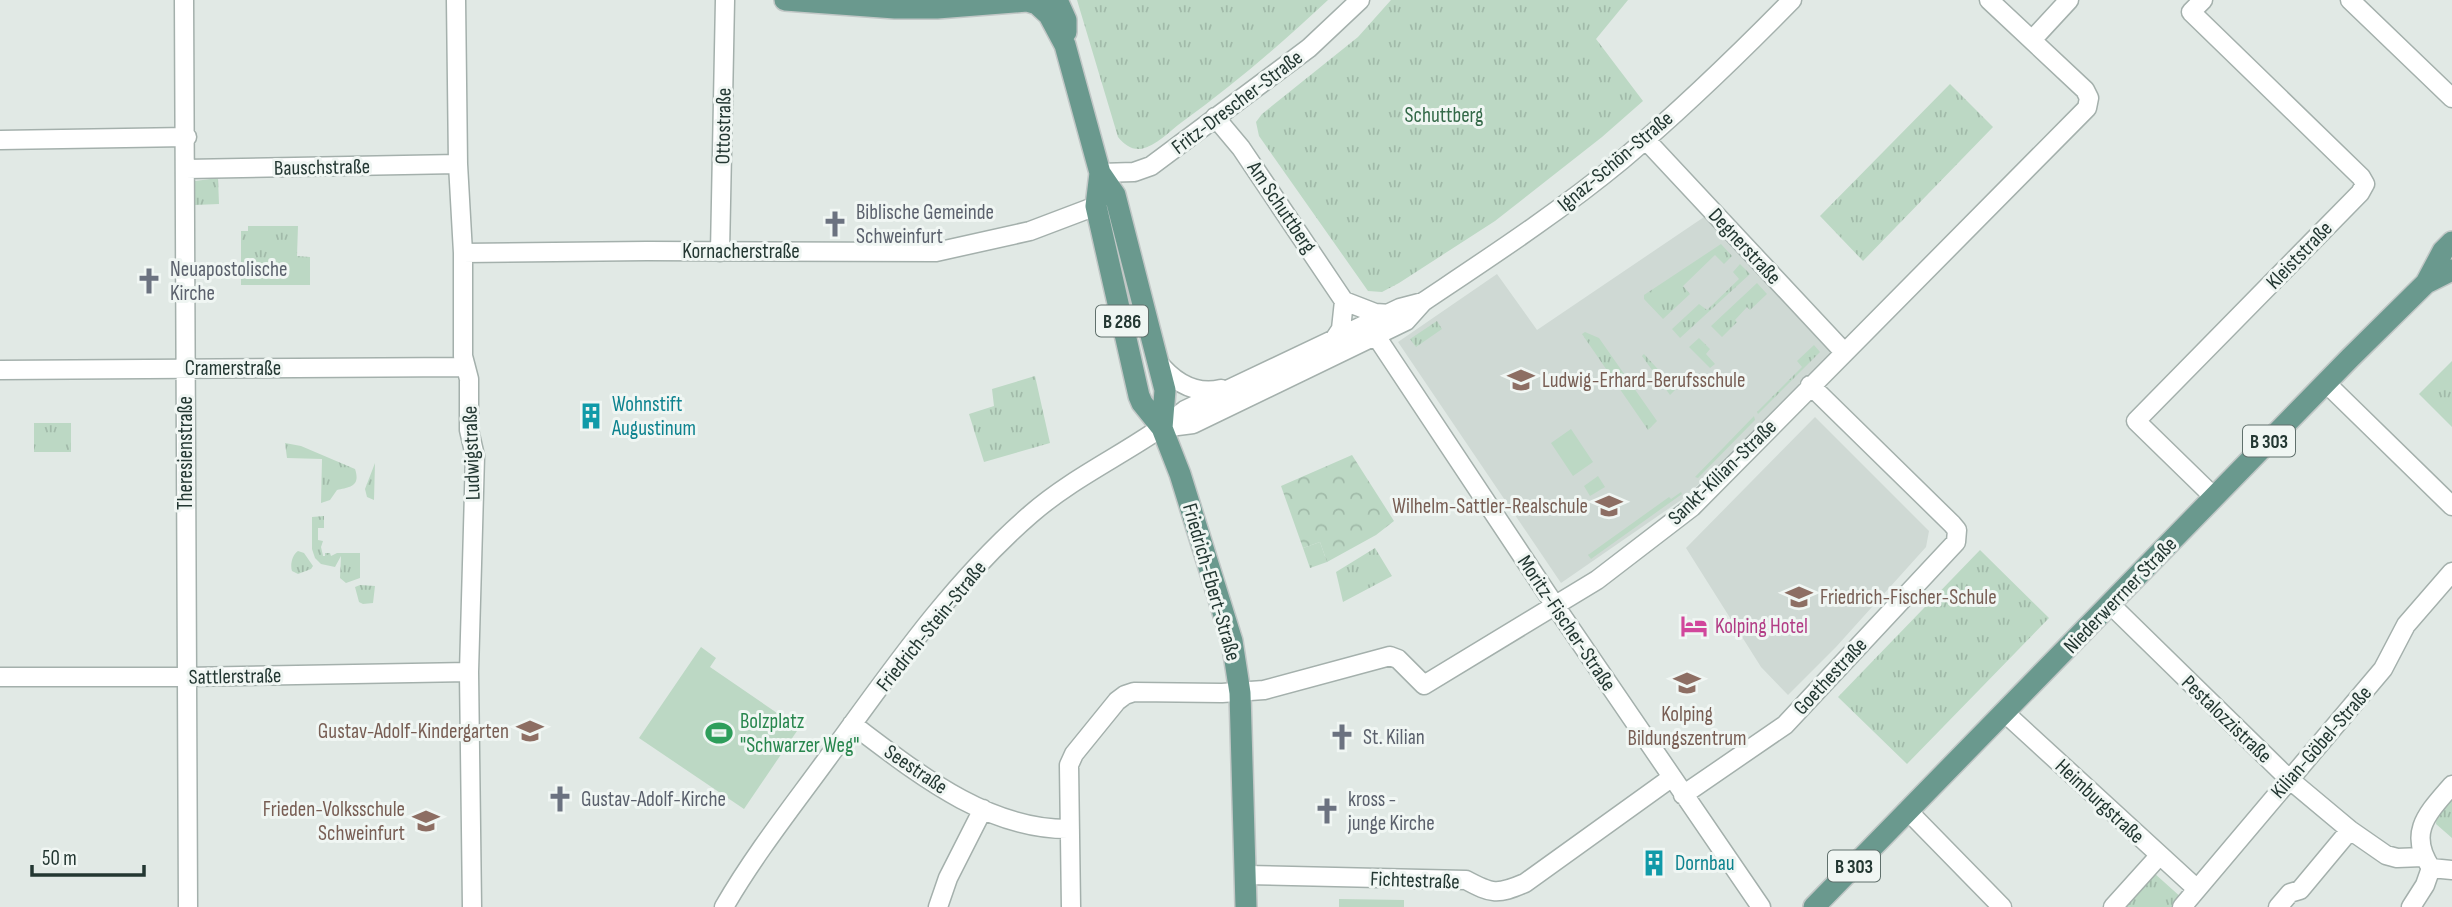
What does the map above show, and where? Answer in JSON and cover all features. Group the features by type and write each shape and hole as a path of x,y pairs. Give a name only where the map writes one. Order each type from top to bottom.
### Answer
{"main road":[{"name":"B 286","path":"785,0 905,8 1026,1 1044,9 1065,45 1100,173 1115,195 1166,396 1162,428"},
{"name":"B 286","path":"1056,0 1066,20 1065,45"},
{"name":"B 286","path":"1100,173 1096,206 1139,396 1162,428"},
{"name":"Niederwerrner Straße","path":"1814,907 1906,810 2426,283 2443,251 2452,242"},
{"name":"Niederwerrner Straße","path":"2426,283 2452,270"},
{"name":"Friedrich-Ebert-Straße","path":"1162,428 1180,474 1232,641 1240,693 1246,907"}],"street":[{"name":"Theresienstraße","path":"184,0 187,137 184,367 188,907"},
{"name":"Ludwigstraße","path":"456,0 463,356 469,379 469,430 475,456 469,673 471,907"},
{"name":"Ottostraße","path":"720,252 725,0"},
{"name":"Fritz-Drescher-Straße","path":"1100,173 1134,172 1151,166 1309,48 1360,0"},
{"name":"Ignaz-Schön-Straße","path":"1162,428 1193,424 1406,321 1423,302 1557,209 1645,139 1792,0"},
{"path":"1989,0 2032,40 2069,0"},
{"path":"2350,0 2452,98"},
{"name":"Kleiststraße","path":"2197,6 2365,184 2360,193 2136,421 2214,497"},
{"name":"Sankt-Kilian-Straße","path":"1240,693 1264,690 1390,656 1398,659 1424,685 1597,580 1692,507 2087,108 2089,99 2077,82 2032,40"},
{"name":"Am Schuttberg","path":"1215,117 1241,148 1344,301"},
{"path":"0,140 187,137"},
{"name":"Degnerstraße","path":"1645,139 1844,352"},
{"name":"Bauschstraße","path":"186,169 458,164"},
{"name":"Kornacherstraße","path":"463,253 647,250 936,252 1030,231 1096,206"},
{"path":"1335,338 1341,329 1344,301 1375,313 1391,314"},
{"name":"Ignaz-Schön-Straße","path":"1162,428 1185,410 1238,384 1400,308 1423,302"},
{"name":"Moritz-Fischer-Straße","path":"1376,336 1671,778 1761,907"},
{"name":"Ignaz-Schön-Straße","path":"1157,361 1169,376 1189,387 1211,391 1238,384"},
{"name":"Cramerstraße","path":"0,370 466,367"},
{"path":"2326,383 2452,506"},
{"name":"Goethestraße","path":"1683,795 1785,725 1951,549 1958,536 1952,524 1810,385"},
{"name":"Friedrich-Stein-Straße","path":"726,906 753,861 852,724 954,592 1031,513 1063,489 1162,428"},
{"name":"Kilian-Göbel-Straße","path":"2182,907 2384,669 2406,625 2452,572"},
{"name":"Pestalozzistraße","path":"2111,605 2289,779 2350,830 2386,855 2427,862 2452,870"},
{"name":"Sattlerstraße","path":"0,677 469,673"},
{"path":"1071,907 1069,765 1074,754 1117,701 1133,692 1240,693"},
{"name":"Heimburgstraße","path":"2004,712 2197,889"},
{"name":"Seestraße","path":"852,724 929,782 983,809 1025,825 1070,829"},
{"name":"Fichtestraße","path":"1246,875 1466,880 1485,900 1525,883 1671,778"},
{"path":"2411,907 2425,885 2427,862 2419,847 2422,825 2452,785"},
{"path":"938,907 948,878 983,809"},
{"path":"1906,810 2002,907"},
{"path":"2278,907 2290,893 2300,890 2350,830"},
{"path":"2113,907 2159,856"}],"shaded area":[{"path":"1707,215 1837,353 1684,498 1561,583 1398,342 1497,274 1537,330"},
{"name":"Friedrich-Fischer-Schule","path":"1815,417 1929,531 1926,547 1836,647 1788,695 1761,667 1686,548"}],"green space":[{"path":"1077,0 1328,0 1220,94 1157,142 1134,149 1118,137"},
{"name":"Schuttberg","path":"1391,0 1628,0 1596,39 1643,101 1602,137 1495,221 1382,292 1368,291 1259,136 1256,122 1262,114 1358,37"},
{"path":"1950,84 1993,127 1863,261 1820,216"},
{"path":"218,178 219,204 195,205 195,181"},
{"path":"248,226 298,226 297,256 310,257 310,285 241,285 241,231 248,231"},
{"path":"1721,244 1732,256 1724,264 1715,255 1683,286 1690,294 1663,319 1644,299 1644,295"},
{"path":"1740,264 1750,274 1680,338 1672,329 1699,304 1707,310 1739,279 1733,272"},
{"path":"1757,283 1767,294 1750,310 1747,307 1722,337 1711,326"},
{"path":"1437,321 1442,329 1416,347 1410,339"},
{"path":"1585,332 1599,338 1657,421 1648,430 1582,334"},
{"path":"1699,338 1710,349 1706,354 1715,364 1710,368 1689,347"},
{"path":"1814,345 1820,352 1758,414 1802,367 1797,361"},
{"path":"1644,354 1676,389 1670,395 1642,356"},
{"path":"2452,361 2452,427 2419,394"},
{"path":"1035,376 1050,443 984,462 969,414 994,406 992,389"},
{"path":"1754,416 1755,420 1698,478 1695,477"},
{"path":"34,423 71,423 71,452 34,452"},
{"path":"1571,429 1593,462 1573,476 1551,443"},
{"path":"285,443 301,446 355,469 355,483 337,490 330,500 321,503 322,459 287,458"},
{"path":"1352,455 1394,521 1376,535 1327,562 1320,542 1303,548 1281,486"},
{"path":"375,463 374,500 367,497 365,489"},
{"path":"1598,476 1605,487 1590,496 1584,486"},
{"path":"1681,492 1682,494 1591,559 1588,555 1669,497 1671,499"},
{"path":"324,516 324,528 318,528 318,540 323,541 323,556 325,553 330,553 331,556 337,553 360,553 360,578 346,583 340,578 341,556 335,567 321,564 315,558 312,549 312,517"},
{"path":"1320,542 1327,562 1310,568 1303,548"},
{"path":"1375,548 1392,576 1343,602 1336,572"},
{"path":"1980,550 2049,618 1907,764 1838,697"},
{"path":"298,551 304,553 313,566 298,574 292,571 291,566"},
{"path":"375,586 373,603 359,602 355,587"},
{"name":"Bolzplatz \"Schwarzer Weg\"","path":"701,647 716,658 710,667 799,728 744,809 639,738"},
{"path":"2452,796 2452,838 2436,824 2437,813"},
{"path":"2154,873 2183,899 2176,907 2124,907"},
{"path":"1339,899 1404,900 1404,907 1339,907"}],"place":[{"name":"Biblische Gemeinde Schweinfurt","path":"835,224"},
{"name":"Neuapostolische Kirche","path":"149,281"},
{"name":"Ludwig-Erhard-Berufsschule","path":"1521,380"},
{"name":"Wohnstift Augustinum","path":"591,416"},
{"name":"Wilhelm-Sattler-Realschule","path":"1609,506"},
{"name":"Friedrich-Fischer-Schule","path":"1799,597"},
{"name":"Kolping Hotel","path":"1694,626"},
{"name":"Kolping Bildungszentrum","path":"1687,683"},
{"name":"Gustav-Adolf-Kindergarten","path":"530,731"},
{"name":"Bolzplatz \"Schwarzer Weg\"","path":"719,733"},
{"name":"St. Kilian","path":"1342,737"},
{"name":"Gustav-Adolf-Kirche","path":"560,799"},
{"name":"kross - junge Kirche","path":"1327,811"},
{"name":"Frieden-Volksschule Schweinfurt","path":"426,821"},
{"name":"Dornbau","path":"1654,863"}]}
